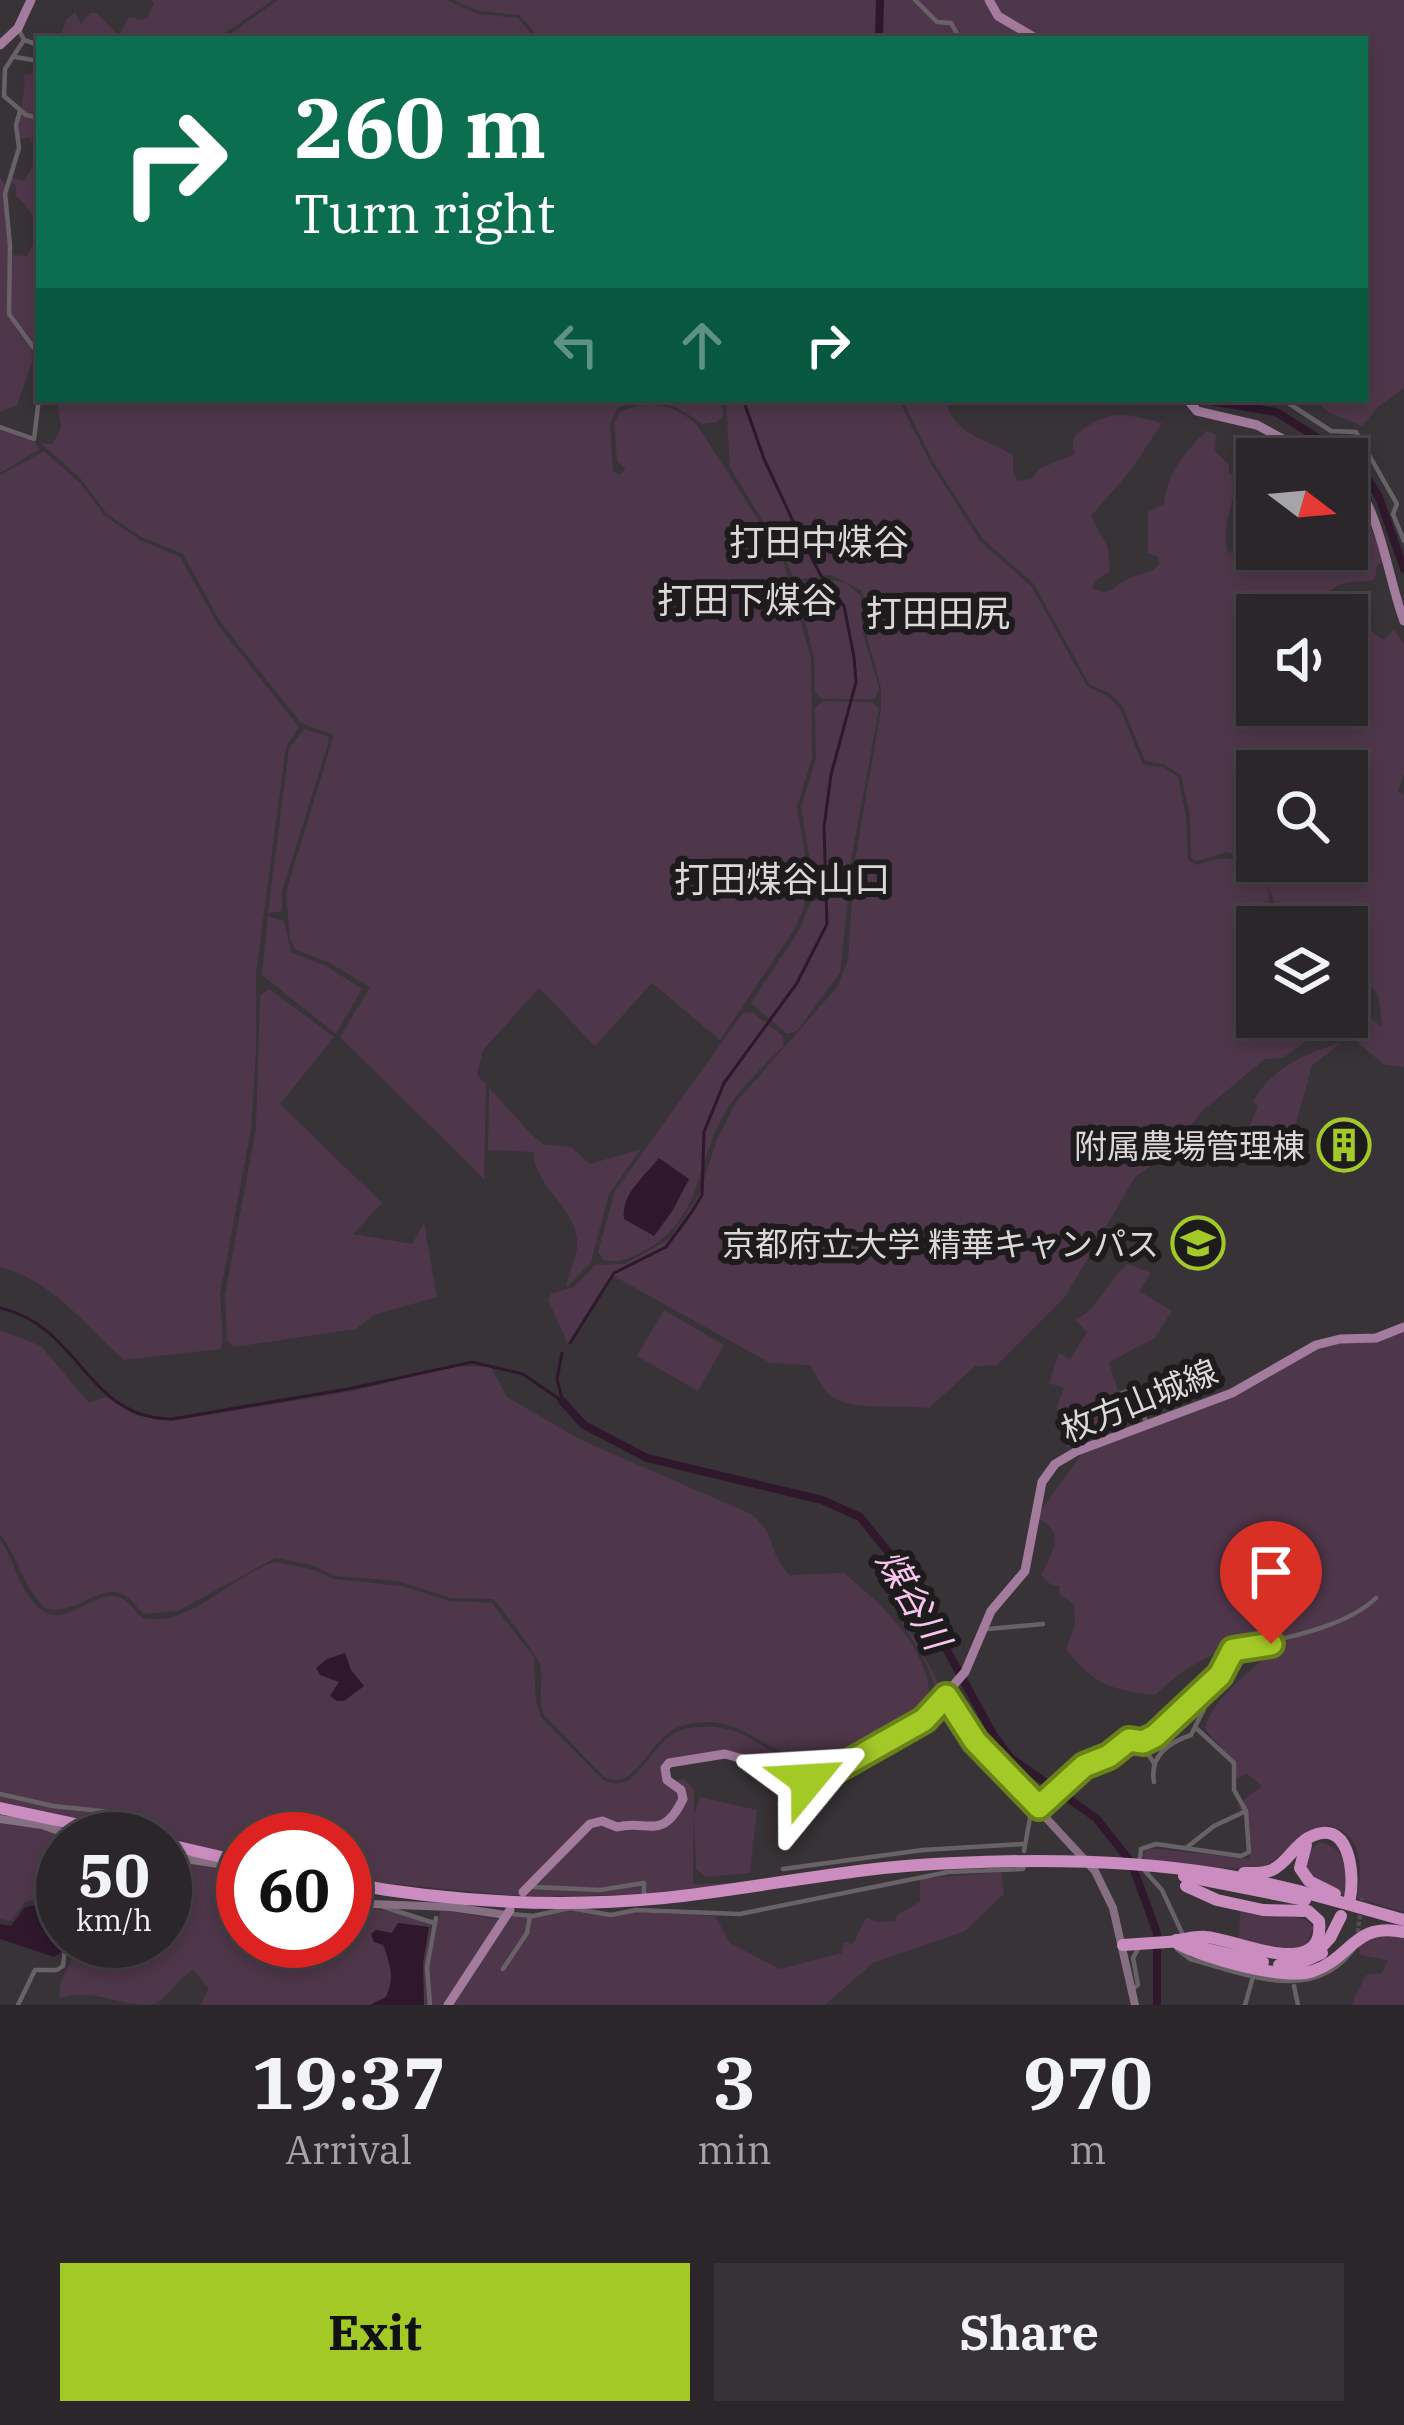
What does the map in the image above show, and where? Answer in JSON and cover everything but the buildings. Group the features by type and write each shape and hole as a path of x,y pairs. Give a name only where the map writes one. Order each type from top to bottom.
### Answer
{"highway":[{"path":"0,1813 36,1820"},
{"path":"0,1813 36,1819"},
{"path":"1161,1873 1264,1873 1309,1837 1326,1834 1349,1852 1353,1874 1348,1898 1349,1868 1343,1851 1326,1839 1310,1842 1299,1862 1309,1881 1404,1924"},
{"path":"372,1888 496,1903 634,1903 974,1863 1076,1863 1261,1882 1404,1924"},
{"path":"1123,1945 1176,1944 1208,1937 1289,1954 1315,1945 1320,1926 1312,1913 1161,1873"},
{"path":"1161,1873 1404,1924"},
{"path":"1161,1873 1324,1904"},
{"path":"1161,1873 1280,1905 1306,1900"},
{"path":"1266,1964 1288,1965 1314,1958 1331,1944 1343,1916"},
{"path":"1176,1944 1298,1974 1312,1972 1371,1931 1404,1924"}],"main road":[{"path":"0,45 18,28 31,0"},
{"path":"989,0 998,16 1032,36"},
{"path":"1190,402 1197,411 1257,424 1282,438"},
{"path":"1368,510 1404,621"},
{"name":"枚方山城線","path":"525,1889 590,1824 602,1821 649,1828 662,1824 683,1799 681,1790 667,1780 668,1763 725,1754 818,1780 924,1720 962,1675 991,1611 1024,1571 1039,1492 1046,1473 1064,1457 1232,1393 1322,1343 1376,1338 1404,1327"},
{"path":"448,2005 508,1913"}],"street":[{"path":"915,0 937,22 952,25 958,36"},
{"path":"18,28 24,40 36,44"},
{"path":"24,40 5,69 2,98 36,117"},
{"path":"15,57 36,69"},
{"path":"25,61 36,61"},
{"path":"20,111 16,125 19,148 5,194 9,314 36,351"},
{"path":"0,427 34,439 39,402"},
{"path":"1287,402 1331,431 1356,433 1397,504 1393,514 1404,542"},
{"path":"1119,1394 1143,1388"},
{"path":"1133,1389 1147,1424"},
{"path":"783,1869 923,1850 1024,1847 1036,1804 1084,1766 1109,1756 1129,1740 1155,1736 1220,1675 1233,1650 1271,1644 1355,1616 1376,1598"},
{"path":"982,1630 1042,1624"},
{"path":"946,1696 975,1741 1095,1871 1113,1908 1136,2005"},
{"path":"1154,1763 1165,1749 1196,1729 1204,1709"},
{"path":"1196,1729 1234,1763 1234,1790 1246,1811 1249,1852 1241,1856 1147,1845 1141,1849 1161,1873 1176,1944 1190,1959 1294,1986 1324,1980 1357,1944"},
{"path":"1155,1736 1165,1749"},
{"path":"1139,1741 1154,1763 1154,1782"},
{"path":"0,1794 111,1812"},
{"path":"1186,1849 1214,1826 1246,1811"},
{"path":"0,1813 36,1823"},
{"path":"372,1905 530,1916 570,1908 611,1915 645,1910 740,1914 948,1872 1024,1866"},
{"path":"525,1889 644,1885 645,1910"},
{"path":"384,1906 435,1920 426,1972 430,2005"},
{"path":"503,1969 527,1933 530,1916"},
{"path":"1132,1990 1138,1984 1133,1958 1141,1946 1176,1944"},
{"path":"18,2005 35,1970 60,1968"},
{"path":"1247,2005 1253,1977"},
{"path":"1294,1986 1298,2005"}],"shaded area":[{"path":"150,0 273,0 221,36 119,36 129,17 148,17 154,3"},
{"path":"278,0 447,0 478,14 518,18 533,36 227,36"},
{"path":"453,0 912,0 933,19 950,25 957,36 537,36 519,15 479,11"},
{"path":"916,0 986,0 992,13 1028,36 960,36 953,24 938,20"},
{"path":"993,0 1404,0 1404,388 1362,426 1328,412 1317,402 1368,402 1368,36 1038,36 1002,16"},
{"path":"75,12 81,24 90,13 97,13 119,36 60,36"},
{"path":"36,73 32,143 30,138 18,139 24,75"},
{"path":"36,161 36,350 30,351 34,356 17,406 0,412 0,178 8,188 11,255 27,256 35,224 16,196 16,185 8,181 10,177 24,181"},
{"path":"57,402 635,402 618,408 610,423 613,471 620,475 626,469 617,461 614,423 620,412 660,406 697,425 782,557 811,658 812,758 797,807 805,855 804,908 720,1040 652,983 595,1046 539,988 483,1050 477,1075 486,1084 484,1179 340,1037 370,987 296,950 290,940 286,892 334,735 301,723 221,623 183,554 141,537 107,514 81,479 42,444 53,444 61,427"},
{"path":"656,402 722,402 723,416 702,424 673,406"},
{"path":"726,402 900,402 931,464 980,541 1031,586 1087,686 1120,709 1143,765 1163,767 1178,777 1188,860 1197,865 1236,860 1236,882 1263,882 1268,887 1270,906 1236,906 1236,1038 1310,1038 1283,1058 1265,1059 1201,1112 1172,1151 1135,1177 1065,1297 997,1365 975,1366 929,1408 841,1401 826,1391 810,1365 770,1363 612,1275 568,1344 548,1300 551,1294 574,1287 595,1265 625,1264 669,1239 699,1195 717,1139 737,1101 838,986 848,960 854,866 881,688 866,633 861,590 831,575 794,580 785,556 730,468"},
{"path":"904,402 946,402 964,430 1013,455 1018,481 1032,479 1039,469 1075,454 1075,437 1104,418 1130,415 1162,423 1131,470 1091,516 1108,548 1110,571 1092,588 1104,592 1159,565 1158,557 1148,553 1148,512 1164,504 1178,463 1207,431 1216,435 1214,450 1229,465 1229,473 1236,474 1226,544 1228,553 1236,551 1236,570 1368,570 1368,520 1384,563 1377,565 1375,579 1346,583 1328,594 1236,594 1236,726 1368,726 1368,628 1383,640 1394,630 1404,644 1404,774 1398,791 1404,795 1404,1067 1383,1064 1354,1039 1368,1038 1368,1017 1382,1027 1376,992 1368,985 1368,906 1274,906 1266,882 1368,882 1368,750 1236,750 1236,857 1227,852 1197,861 1191,858 1190,815 1181,775 1164,764 1145,761 1123,707 1111,694 1089,684 1034,584 983,539 934,463"},
{"path":"0,429 34,441 40,449 0,473"},
{"path":"44,451 81,484 105,516 140,540 180,557 218,625 299,727 286,747 256,973 251,1129 220,1294 220,1349 124,1360 52,1293 0,1267 0,475"},
{"path":"820,578 846,583 861,596 863,633 879,688 875,699 822,699 815,693 814,658 799,595 800,586"},
{"path":"823,701 872,702 879,709 847,882 841,890 814,894 809,889 801,807 816,759 815,708"},
{"path":"305,729 329,741 282,891 282,911 268,913 289,748"},
{"path":"840,894 848,898 840,973 797,1031 787,1034 751,1003 798,932 811,902"},
{"path":"268,916 284,921 291,952 326,966 362,989 336,1034 262,975"},
{"path":"269,989 334,1037 280,1104 382,1203 353,1234 412,1244 424,1223 437,1297 374,1315 356,1329 234,1347 227,1340 225,1295 256,1129 260,996"},
{"path":"752,1012 783,1036 784,1046 723,1116 685,1211 659,1242 621,1260 603,1260 598,1252 615,1191 743,1013"},
{"path":"1339,1043 1312,1065 1291,1142 1247,1132 1258,1106 1253,1102 1268,1081 1301,1058"},
{"path":"489,1088 543,1144 571,1147 590,1164 641,1149 609,1194 591,1262 569,1285 577,1248 572,1221 541,1177 534,1152 488,1150"},
{"path":"659,1158 689,1179 654,1236 624,1219 624,1210 635,1186"},
{"path":"1128,1264 1151,1273 1139,1291 1172,1311 1155,1338 1109,1362 1127,1423 1067,1447 1057,1406 1064,1388 1049,1383 1059,1353 1070,1359 1087,1332 1075,1320"},
{"path":"664,1310 724,1345 698,1391 637,1356"},
{"path":"0,1330 41,1346 89,1403 106,1397 135,1415 172,1421 353,1391 454,1366 491,1367 507,1397 579,1439 751,1514 765,1529 790,1575 844,1573 886,1611 910,1641 930,1694 902,1720 847,1749 820,1757 794,1756 720,1723 681,1726 670,1731 635,1770 616,1780 604,1777 544,1715 540,1664 493,1599 451,1598 397,1581 335,1576 312,1565 275,1558 178,1611 144,1614 125,1596 113,1592 67,1608 45,1608 0,1534"},
{"path":"1404,1330 1404,1912 1357,1898 1360,1864 1356,1848 1334,1827 1311,1831 1256,1869 1146,1864 1143,1854 1148,1848 1250,1859 1250,1823 1237,1805 1262,1786 1246,1773 1237,1779 1235,1763 1205,1729 1229,1691 1291,1636 1217,1653 1155,1695 1104,1684 1066,1649 1075,1624 1074,1604 1059,1594 1060,1586 1041,1575 1055,1537 1039,1519 1041,1510 1085,1450 1193,1408 1322,1346"},
{"path":"0,1539 26,1592 48,1614 59,1615 111,1596 124,1599 143,1618 178,1615 275,1562 334,1579 402,1586 450,1601 492,1603 534,1657 541,1717 602,1779 615,1783 636,1774 664,1741 689,1728 726,1729 802,1761 834,1756 878,1738 917,1713 934,1689 904,1620 944,1693 917,1720 817,1778 725,1751 672,1759 663,1768 681,1799 661,1823 594,1821 518,1896 372,1882 372,1812 216,1812 216,1852 192,1847 192,1812 36,1812 0,1804"},
{"path":"345,1653 364,1686 337,1701 330,1696 339,1682 320,1675 316,1668"},
{"path":"684,1779 694,1790 693,1884 747,1883 659,1894 522,1897 595,1824 654,1830 685,1799 670,1782"},
{"path":"700,1797 757,1810 750,1873 706,1877 696,1869 694,1814"},
{"path":"0,1821 36,1826 36,1899 25,1902 11,1921 0,1919"},
{"path":"1320,1842 1341,1855 1344,1895 1308,1871 1305,1855"},
{"path":"192,1864 216,1868 216,1968 372,1968 372,1935 388,1955 392,1970 386,1997 370,2005 201,2005 209,1988 193,1970 149,2005 82,1995 60,1998 68,1968 192,1968"},
{"path":"1001,1872 1004,1894 965,1931 873,1963 825,2005 450,2005 508,1916 533,1918 570,1909 611,1917 636,1912 715,1916 730,1943 780,1969 842,1953 844,1942 853,1944 866,1917 895,1921 920,1902 920,1879"},
{"path":"36,1905 36,1951 0,1939 0,1924 11,1926 25,1907"},
{"path":"372,1909 431,1924 426,1967 429,2005 424,2005 423,1963 429,1928 398,1923 392,1933 372,1933"},
{"path":"441,1909 500,1920 446,2005 431,2005 428,1967"},
{"path":"1241,1910 1305,1919 1314,1928 1305,1946 1285,1950 1238,1940"},
{"path":"398,1923 429,1927 423,1963 424,2005 370,2005 386,1997 391,1976 384,1945 374,1942 372,1933 392,1933"},
{"path":"1389,1935 1404,1938 1404,2005 1351,2005 1366,1975 1382,1973 1388,1960 1360,1955 1359,1942"}],"waterway":[{"path":"879,36 880,0"},
{"path":"570,1343 614,1273 666,1247 691,1213 702,1195 704,1132 724,1083 797,983 827,924 824,827 831,775 856,682 854,657 844,606 820,574 792,519 744,402"},
{"path":"1217,402 1276,412 1358,463 1379,497 1404,569"},
{"path":"0,1308 49,1333 101,1389 143,1415 172,1419 472,1362 523,1374 562,1401"},
{"path":"562,1353 557,1379 562,1399"},
{"name":"煤谷川","path":"562,1401 584,1425 647,1458 822,1500 860,1517 903,1570 994,1736 1011,1758 1096,1818 1131,1862 1157,1933 1157,2005"}],"tunnel":[{"path":"1357,1939 1362,1898"}],"place":[{"name":"附属農場管理棟","path":"1344,1145"},
{"name":"京都府立大学 精華キャンパス","path":"1198,1243"}],"district":[{"name":"打田中煤谷","path":"819,541"},
{"name":"打田下煤谷","path":"747,599"},
{"name":"打田田尻","path":"938,612"},
{"name":"打田煤谷山口","path":"782,878"}],"route":[{"path":"808,1780 818,1780 924,1720 946,1696 975,1741 1039,1807 1084,1766 1109,1756 1129,1740 1143,1742 1155,1736 1220,1675 1233,1650 1271,1644"}]}
